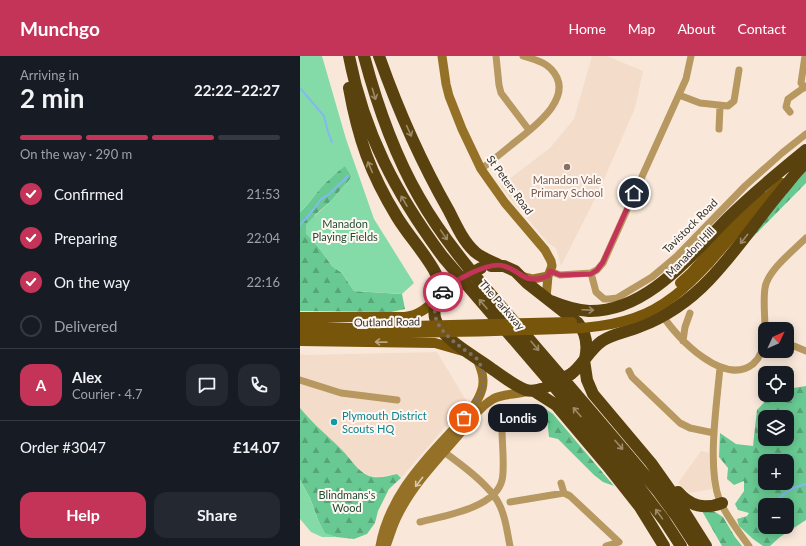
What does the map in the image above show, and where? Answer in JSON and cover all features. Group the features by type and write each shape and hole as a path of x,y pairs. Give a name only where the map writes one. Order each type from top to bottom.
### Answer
{"highway":[{"path":"343,56 354,117 366,156 383,194 434,270 438,282 435,310 436,321 445,334 473,356 512,382 556,405 640,507 664,546"},
{"name":"The Parkway","path":"349,56 354,83 364,116 375,143 393,181 420,227 443,257 629,474 664,520 681,546"},
{"name":"The Parkway","path":"364,56 381,115 392,144 412,184 433,220 475,276 656,490 677,517 696,546"},
{"path":"379,56 397,105 417,149 461,233 475,252 484,258 509,268 521,276 527,283 573,318 582,328 587,342 587,352 584,360 587,380 593,394 651,463 688,502 701,507 714,506 722,503"},
{"name":"Manadon Hill","path":"785,167 806,150"},
{"path":"531,391 546,387 571,374 578,369 597,345 607,338 639,327 663,316 692,296 710,279 805,164"},
{"path":"548,299 574,309 594,311 618,306 647,293 678,269 729,217 785,167"},
{"path":"437,299 449,286 481,268 499,265"},
{"path":"651,463 675,497 706,546"}],"main road":[{"name":"St Peters Road","path":"442,56 448,90 462,129 481,169 505,203 545,250 551,261 552,266 549,274 548,299"},
{"name":"Manadon Hill","path":"519,326 588,327 634,318 662,305 691,282 760,204 805,164"},
{"name":"Manadon Hill","path":"519,326 588,321 615,316 643,308 665,295 691,273 785,167"},
{"path":"521,276 533,279 549,274"},
{"path":"300,316 405,316 418,314 437,299"},
{"name":"Outland Road","path":"300,326 351,331"},
{"name":"Outland Road","path":"300,334 519,326"},
{"path":"300,341 435,342 473,356 483,380 480,394 417,484 398,515 386,546"},
{"path":"380,546 391,508 409,480 486,404 497,397 531,391"}],"street":[{"path":"496,56 501,93 529,130"},
{"path":"481,169 541,120 554,105 559,88 558,79 551,68 523,56"},
{"path":"549,274 591,274 597,270 603,262 686,79 691,56"},
{"path":"790,112 786,107 788,99 805,87 801,83 805,60"},
{"path":"679,95 700,103 728,106 734,101 739,70"},
{"path":"719,129 720,106"},
{"name":"Tavistock Road","path":"591,274 596,292 604,298 609,299 617,298 652,277 676,256 745,186 806,134"},
{"path":"765,322 765,287 768,278 806,238"},
{"path":"683,341 685,327 690,313"},
{"path":"663,316 683,341 701,356 720,367 732,370 742,369 750,366 758,358"},
{"path":"794,348 806,351"},
{"path":"720,367 713,460 716,486 722,503 749,546"},
{"path":"629,370 632,377 680,423 690,428 714,433"},
{"path":"300,380 341,393 397,400"},
{"path":"420,522 475,507 500,487 503,479 502,430"},
{"path":"441,449 493,494 499,504 504,518 510,546"},
{"path":"561,483 564,493"},
{"path":"510,502 564,493 570,496 619,542 606,546"}],"shaded area":[{"name":"Manadon Vale Primary School","path":"592,56 607,56 643,71 635,108 599,191 561,266 556,248 548,243 500,186 550,148 574,119"},
{"path":"437,352 467,402 401,478 397,474 380,477 370,476 357,468 343,451 315,426 300,408 300,354"},
{"path":"701,451 709,453 712,489 690,493 678,483"}],"green space":[{"name":"Manadon Playing Fields","path":"300,56 322,56 346,139 374,219 414,283 402,294 354,291 342,273 332,266 306,233 306,224 331,201 352,177 345,166 320,189 300,212"},
{"path":"345,165 352,177 331,201 315,215 306,233 332,266 342,273 354,291 402,294 405,309 391,312 300,311 300,212 323,185"},
{"path":"806,168 806,183 748,242"},
{"path":"806,386 806,520 794,528 794,498 758,498 758,534 785,534 770,546 763,546 739,526 737,519 747,516 749,513 738,510 735,504 744,491 744,481 734,485 727,479 728,468 719,457 720,433 736,444 753,446 757,410 764,402 794,402 794,388"},
{"path":"541,406 553,414 614,486 603,482 594,475 558,439 549,437 547,419 534,407"},
{"name":"Blindmans's Wood","path":"300,408 315,425 365,474 369,476 383,477 397,474 401,478 389,489 378,511 375,523 367,534 354,539 325,534 310,498 300,480"},
{"path":"300,480 310,498 318,520 325,533 336,537 322,537 311,532 300,519"},
{"path":"712,510 723,517 742,546 722,546 702,511"}],"waterway":[{"path":"300,88 324,116 332,142"},
{"path":"300,225 321,199 328,195 348,176"},
{"path":"779,498 791,489 806,484"}],"way so far":[{"path":"443,292 438,298 436,304 436,321 445,334 477,359 483,375 482,390 473,407 464,418"}],"place":[{"name":"Manadon Vale Primary School","path":"567,167"},
{"name":"Londis","path":"464,418"},
{"name":"Plymouth District Scouts HQ","path":"334,422"}],"route":[{"path":"443,292 454,283 488,266 494,265 504,266 515,271 521,276 533,279 548,276 550,271 560,275 591,274 597,270 603,262 634,193"}]}
